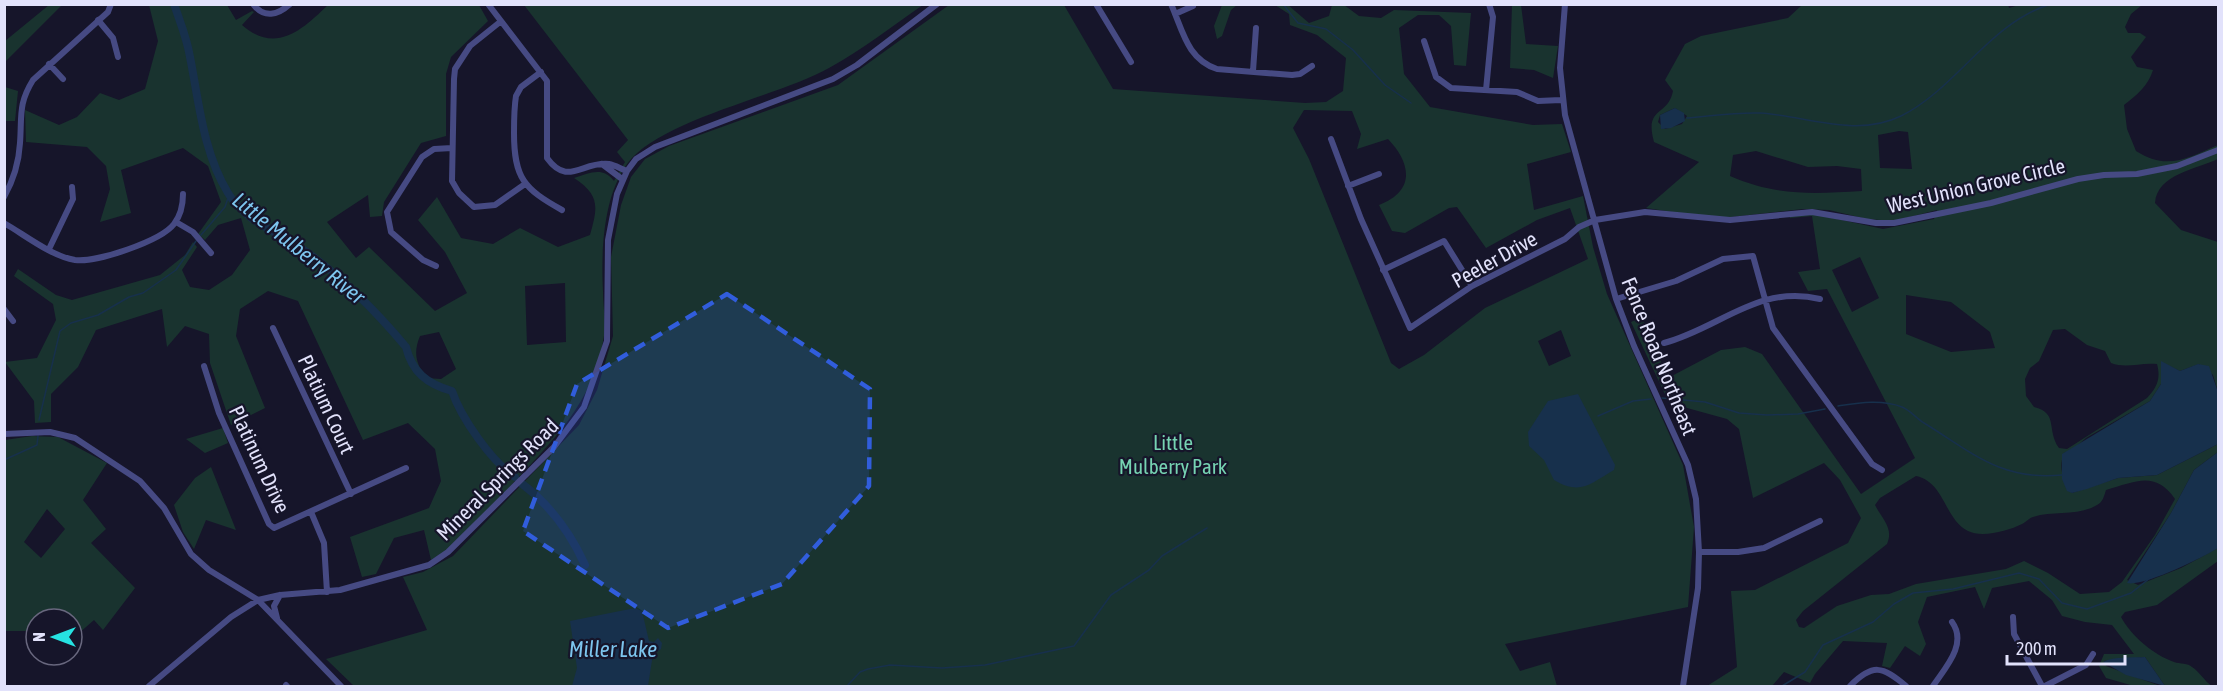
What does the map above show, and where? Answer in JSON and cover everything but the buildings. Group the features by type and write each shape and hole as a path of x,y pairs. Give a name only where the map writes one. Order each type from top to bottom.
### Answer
{"street":[{"path":"4,197 17,161 20,111 25,93 33,80 98,20 111,4"},
{"path":"253,4 262,13 270,15 279,13 290,4"},
{"path":"488,4 541,72 547,87 547,158 554,168 562,172 571,172 602,164 612,164 627,171"},
{"name":"Mineral Springs Road","path":"149,687 231,617 258,600 280,595 327,592 398,574 440,560 570,429 593,387 607,341 608,240 612,211 622,179 636,159 655,147 833,79 857,65 937,4"},
{"path":"1096,4 1131,62"},
{"path":"1171,4 1190,51 1197,59 1217,69 1292,75 1300,74 1312,66"},
{"path":"1486,90 1493,17 1489,4"},
{"name":"Fence Road Northeast","path":"1565,4 1560,68 1561,100 1616,299 1634,346 1690,471 1696,500 1700,552 1696,604 1683,687"},
{"path":"1175,14 1193,6"},
{"path":"98,20 113,38 118,57"},
{"path":"500,22 470,46 455,69 452,181 459,193 474,207 495,205 525,184"},
{"path":"1252,72 1256,28"},
{"path":"1424,41 1436,77 1442,84 1451,88 1517,92 1538,102 1561,100"},
{"path":"49,64 63,78"},
{"path":"541,72 521,87 514,104 514,155 525,184 543,199 562,210"},
{"path":"1331,139 1383,270 1444,241 1472,286"},
{"path":"436,266 423,260 391,232 387,212 422,157 434,149 452,148"},
{"name":"West Union Grove Circle","path":"1595,220 1645,212 1730,220 1812,212 1876,223 1894,223 1991,203 2078,179 2137,174 2177,166 2218,150"},
{"path":"602,164 622,179"},
{"path":"1348,186 1379,174"},
{"path":"49,249 73,199 72,187"},
{"path":"4,223 49,249 76,261 89,259 148,242 169,230 182,209 183,194"},
{"name":"Peeler Drive","path":"1383,270 1410,328 1472,286 1565,239 1579,227 1595,220"},
{"path":"176,222 193,232 212,253"},
{"path":"1616,299 1676,281 1723,259 1750,255 1755,260 1773,328 1872,464 1882,470"},
{"path":"1664,343 1683,337 1741,308 1765,301 1795,294 1820,299"},
{"path":"4,309 14,321"},
{"name":"Platium Court","path":"273,328 351,494"},
{"name":"Platinum Drive","path":"204,366 219,413 269,524 278,528 406,468"},
{"path":"4,434 50,432 75,438 92,447 154,494 181,540 199,562 258,600 341,687"},
{"path":"311,512 324,543 327,592"},
{"path":"1700,552 1738,552 1764,548 1820,521"},
{"path":"278,621 274,606 280,595"},
{"path":"2013,617 2014,634 2043,687 2086,664 2093,654"},
{"path":"1933,687 1957,645 1957,629 1952,622"},
{"path":"1850,687 1867,671 1877,669 1888,671 1906,687"}],"highlighted area":[{"path":"727,294 870,389 869,486 782,584 668,628 523,531 577,384"}],"green space":[{"path":"2008,4 2009,8 2022,4 2142,5 2131,14 2125,27 2128,33 2140,33 2146,37 2131,57 2137,67 2153,70 2138,94 2124,105 2127,129 2136,151 2147,157 2168,161 2187,158 2218,145 2218,159 2170,179 2157,193 2155,203 2181,230 2218,242 2218,392 2213,375 2199,364 2180,371 2161,362 2161,384 2150,401 2086,438 2071,451 2064,453 2062,469 2066,484 2072,493 2118,478 2157,475 2218,444 2218,452 2194,470 2171,513 2127,580 2138,585 2181,568 2218,548 2218,561 2157,605 2125,612 2121,617 2137,638 2151,650 2166,659 2190,666 2212,686 2165,686 2145,657 2104,661 2106,666 2160,686 2134,686 2106,678 2099,666 2104,654 2134,654 2112,625 2085,622 2062,616 2052,600 2029,581 1992,588 1984,609 1975,587 1927,597 1918,622 1926,644 1920,656 1905,646 1890,668 1882,666 1887,643 1843,641 1810,683 1784,672 1772,686 1707,686 1737,667 1731,591 1755,590 1848,543 1861,518 1840,480 1824,463 1753,498 1739,429 1727,419 1669,403 1631,322 1642,317 1668,378 1721,350 1745,347 1762,354 1861,494 1915,458 1827,289 1808,291 1798,272 1820,269 1812,216 1790,218 1789,214 1805,212 1883,229 1934,219 1937,210 1894,221 1867,219 1829,210 1803,209 1731,217 1706,217 1646,208 1699,162 1654,142 1652,131 1654,117 1667,105 1673,91 1665,80 1685,44 1701,36 1788,18 1802,5","holes":["1675,108 1687,116 1682,124 1665,129 1658,122 1660,115","1899,131 1908,132 1912,169 1880,168 1878,135","1756,151 1808,167 1837,166 1861,169 1862,191 1794,192 1763,187 1730,176 1733,155","1860,257 1879,298 1852,312 1832,270","1906,295 1951,302 1990,332 1995,348 1951,352 1906,334","2065,329 2087,345 2105,351 2111,363 2117,365 2157,364 2158,378 2156,386 2147,398 2067,449 2059,448 2047,413 2034,407 2026,396 2025,379 2030,368 2039,361 2053,330","1916,476 1933,485 1960,525 1974,533 1988,534 2010,529 2041,515 2089,509 2101,502 2106,490 2135,482 2152,481 2160,484 2175,499 2155,535 2122,582 2109,592 2080,594 2048,573 2024,561 2006,569 1916,584 1889,594 1871,595 1837,606 1804,628 1799,627 1796,620 1803,611 1887,544 1888,528 1875,505 1880,498"]},
{"path":"49,5 62,5 5,62 5,41"},
{"path":"149,5 227,5 236,20 252,11 254,12 242,25 254,34 266,38 278,38 299,30 328,5 479,5 488,21 451,57 446,74 446,136 421,143 384,202 382,216 370,217 368,195 327,222 356,258 369,247 435,311 467,293 445,252 418,220 437,197 461,238 493,244 520,228 558,247 590,235 595,217 593,196 574,178 600,172 610,176 614,181 625,162 617,152 628,140 524,5 923,5 829,68 807,79 691,122 643,148 627,164 613,192 605,225 603,242 604,336 599,361 580,403 537,458 461,538 441,554 431,560 424,530 394,538 376,574 362,577 350,537 429,508 441,481 435,449 408,423 363,440 298,301 268,291 240,309 236,336 265,408 231,425 210,363 209,334 185,326 167,347 162,309 96,330 78,367 51,394 51,422 35,423 34,401 5,362 37,358 56,320 53,304 14,276 18,269 56,295 72,300 160,275 185,255 193,242 197,247 182,270 190,287 209,290 232,275 250,250 241,218 218,225 205,240 198,234 221,202 208,166 183,148 121,170 131,213 100,222 110,189 106,166 87,147 26,142 25,110 59,125 77,117 100,93 119,100 145,89 158,41","holes":["565,283 566,342 527,345 525,286","439,332 456,369 441,379 426,378 417,358 418,342 420,336"]},
{"name":"Little Mulberry Park","path":"949,5 1064,5 1113,89 1305,103 1326,102 1343,91 1346,58 1317,35 1290,25 1289,14 1275,5 1288,5 1309,23 1329,16 1332,5 1344,5 1359,16 1381,18 1394,10 1471,13 1466,66 1454,65 1451,26 1439,15 1418,15 1399,28 1404,74 1430,107 1533,125 1562,124 1571,152 1527,164 1534,210 1583,196 1593,247 1607,294 1683,465 1694,527 1688,607 1505,644 1520,671 1550,662 1557,686 354,686 326,659 427,630 403,577 423,572 453,556 579,425 597,390 613,336 611,257 621,205 631,177 645,159 669,146 838,85","holes":["1304,110 1352,111 1361,134 1357,149 1388,139 1396,148 1405,167 1404,184 1391,199 1379,205 1392,231 1405,233 1449,208 1457,207 1486,248 1537,220 1570,208 1588,259 1485,308 1424,355 1399,369 1391,363 1309,159 1293,128","1561,330 1571,356 1549,366 1538,341"]},
{"path":"1222,5 1237,5 1231,10 1222,36 1217,39 1214,26"},
{"path":"1512,5 1521,5 1526,44 1558,46 1553,78 1534,70 1510,68"},
{"path":"5,87 18,91 15,121 5,121"},
{"path":"223,428 228,443 205,453 186,439"},
{"path":"32,436 58,437 107,463 83,500 106,529 91,543 135,588 103,630 94,620 84,629 84,607 24,607 24,631 5,631 5,440","holes":["47,509 65,529 41,558 24,542"]},
{"path":"211,467 236,530 206,520 194,549 183,532 174,505 195,478"}],"water":[{"path":"1675,108 1684,113 1685,121 1671,128 1661,129 1660,115"},
{"path":"2161,361 2180,371 2198,364 2209,366 2218,392 2218,444 2157,475 2118,478 2072,493 2067,491 2062,479 2062,454 2150,401 2161,384"},
{"path":"1578,394 1615,465 1614,470 1592,483 1572,487 1554,480 1544,460 1529,446 1528,432 1548,401"},
{"path":"2218,452 2218,548 2186,565 2146,581 2127,583 2171,513 2194,470"},
{"name":"Miller Lake","path":"635,608 642,611 649,641 654,642 658,638 662,643 661,649 653,654 648,686 572,686 577,668 570,621"},
{"path":"2145,657 2165,686 2126,675 2103,662 2118,658"}],"waterway":[{"name":"Little Mulberry River","path":"174,4 189,50 207,144 220,177 235,203 254,220 308,253 360,297 406,347 412,363 422,376 435,385 452,391 462,414 478,439 515,477"},
{"path":"1283,4 1298,23 1326,29 1353,50 1385,85 1411,103"},
{"path":"1687,118 1760,113 1849,126 1884,122 1901,116 1921,104 2009,26 2029,13 2051,4"},
{"path":"201,235 225,207 229,195"},
{"path":"39,420 60,331 71,323 98,315 129,297 143,293 176,270 196,241"},
{"path":"1662,398 1705,402 1739,413 1767,415 1798,414 1825,409"},
{"path":"1598,416 1633,401 1651,399"},
{"path":"1838,406 1870,402 1905,408 1973,454 2004,469 2041,476 2062,475"},
{"path":"4,460 37,445 38,436"},
{"name":"Little Mulberry River","path":"521,483 541,500 558,520 585,565"},
{"path":"847,686 860,672 890,665 942,668 985,665 1074,646 1111,595 1149,570 1162,556 1207,528"},
{"path":"1782,686 1805,672 1823,645 1873,622 1894,604 1913,593 1953,589 2019,573 2039,579 2062,603 2087,609 2131,593 2150,578"}]}
